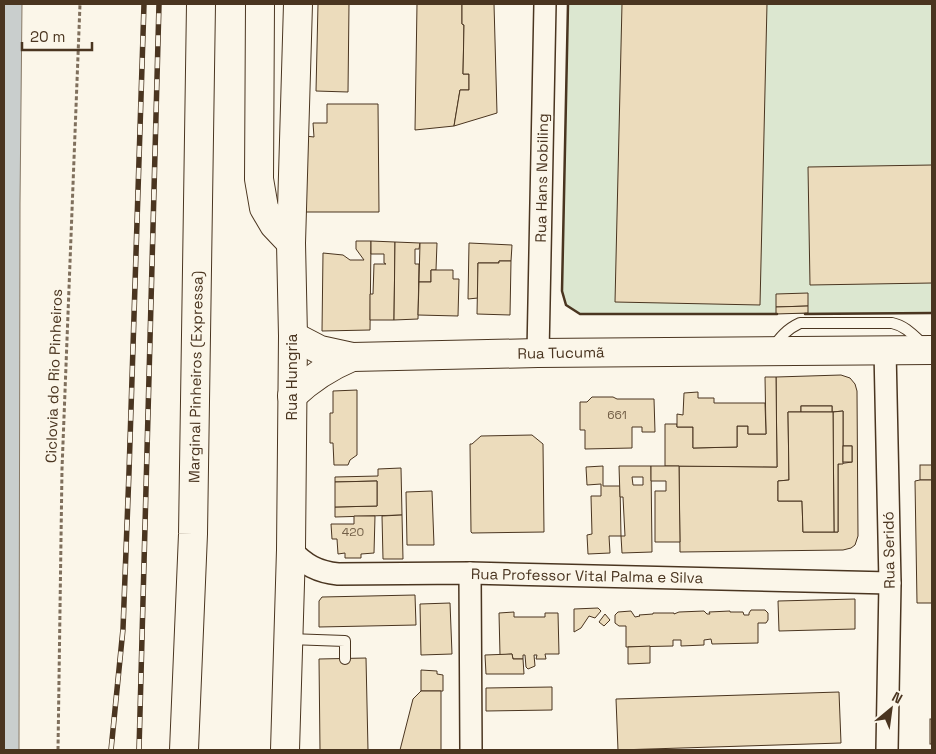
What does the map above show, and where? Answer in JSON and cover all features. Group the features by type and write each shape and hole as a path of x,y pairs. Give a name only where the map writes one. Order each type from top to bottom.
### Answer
{"main road":[{"name":"Marginal Pinheiros (Expressa)","path":"184,750 193,534 202,4"},
{"path":"260,4 259,180 264,208 274,225 291,243"},
{"name":"Rua Hungria","path":"285,750 292,396 291,243 298,4"},
{"name":"Rua Tucumã","path":"292,336 320,350 352,357 538,353 930,350"},
{"name":"Rua Tucumã","path":"292,396 305,383 320,373 352,357"}],"street":[{"name":"Rua Hans Nobiling","path":"538,353 545,4"},
{"name":"Rua Seridó","path":"885,350 890,583 887,750"},
{"name":"Rua Professor Vital Palma e Silva","path":"290,550 312,568 338,574 470,573 890,583"},
{"path":"470,573 471,750"}],"lane":[{"name":"Rua Tucumã","path":"771,351 780,336 800,323 892,323 909,331 930,350"},
{"path":"288,639 345,641 345,659"}],"path":[{"name":"Ciclovia do Rio Pinheiros","path":"58,750 62,469 80,4"}],"green space":[{"path":"568,4 932,4 932,313 580,314 566,305 562,291"}],"shaded area":[{"path":"4,4 22,4 19,750 4,750"}],"building":[{"path":"318,4 349,4 348,92 316,91"},
{"path":"417,4 462,4 462,24 464,25 463,74 469,74 469,90 460,90 454,126 415,130"},
{"path":"462,4 494,4 497,113 454,126 460,90 469,90 469,74 463,74 464,25 462,24"},
{"path":"622,4 767,4 760,305 615,302"},
{"path":"327,104 378,104 379,212 305,212 305,136 314,137 313,123 327,123"},
{"path":"932,165 932,283 810,285 808,167"},
{"path":"356,241 371,241 370,330 322,331 323,253 343,255 350,260 364,260 356,249"},
{"path":"371,241 395,242 394,320 370,320 370,294 373,294 374,264 386,264 384,263 384,254 371,254"},
{"path":"395,242 420,243 419,249 415,249 415,264 419,264 418,319 394,320"},
{"path":"420,243 437,243 436,270 431,270 431,282 419,282"},
{"path":"469,243 512,245 511,261 478,263 478,298 468,299"},
{"path":"499,261 511,261 510,315 477,314 478,263 499,263"},
{"path":"431,270 453,270 453,279 459,279 458,316 418,315 419,282 431,282"},
{"path":"808,293 808,306 776,307 776,294"},
{"path":"808,306 808,313 776,314 776,307"},
{"path":"841,375 850,378 855,384 857,391 858,536 855,545 843,550 680,552 679,466 777,467 776,377","holes":["801,406 832,406 832,412 843,411 843,446 852,446 852,462 838,464 838,532 803,532 802,501 778,501 778,481 789,480 788,412 801,412"]},
{"path":"765,377 776,377 777,467 665,466 665,424 677,424 677,427 693,427 693,448 737,447 737,426 748,426 748,434 766,434"},
{"path":"357,390 357,455 350,460 348,465 334,465 333,443 330,443 330,413 333,413 333,391"},
{"path":"698,392 698,398 714,398 714,403 765,403 766,434 748,434 748,426 737,426 737,447 693,448 693,427 677,427 677,414 683,415 684,393"},
{"path":"592,397 654,399 655,432 642,432 642,427 632,427 632,448 585,449 585,430 580,430 580,402 587,402"},
{"path":"801,406 832,406 832,412 801,412"},
{"path":"843,411 843,464 838,464 838,532 834,532 833,412"},
{"path":"788,412 833,412 834,532 803,532 802,501 778,501 778,481 789,480"},
{"path":"532,435 543,444 544,532 472,533 470,444 481,436"},
{"path":"843,446 852,446 852,462 843,462"},
{"path":"920,465 932,465 932,480 920,480"},
{"path":"603,466 603,486 620,486 621,536 609,536 610,553 588,554 587,535 592,534 591,496 601,496 601,484 587,485 586,467"},
{"path":"619,466 651,466 652,552 622,553 621,536 625,536 623,497 620,497","holes":["632,477 643,477 643,485 633,485"]},
{"path":"651,466 679,466 680,542 655,542 655,491 666,491 666,481 651,481"},
{"path":"401,468 402,515 335,517 335,507 377,506 377,481 335,482 335,477 378,476 378,469"},
{"path":"932,480 932,603 917,603 915,481"},
{"path":"377,481 377,506 335,507 335,482"},
{"path":"432,491 434,545 407,545 406,492"},
{"path":"402,515 403,559 383,559 382,516"},
{"path":"354,516 375,516 374,553 361,554 361,558 345,558 345,553 338,554 337,539 332,539 331,524 354,524"},
{"path":"415,595 416,625 319,627 319,601 322,597"},
{"path":"855,599 855,629 779,631 778,601"},
{"path":"450,603 452,654 421,655 420,604"},
{"path":"598,608 601,611 595,618 589,616 581,628 574,632 574,609"},
{"path":"751,610 765,610 768,613 766,623 758,623 758,643 712,644 711,639 704,640 704,645 681,646 681,640 673,640 673,646 626,647 626,626 619,626 615,623 615,615 618,612 631,611 635,617 653,613 674,614 704,611 707,614 710,614 709,612 730,611 743,612 744,615 749,615"},
{"path":"514,612 514,617 545,617 545,613 558,613 559,654 545,654 546,659 536,659 537,655 534,655 535,666 528,669 526,667 525,655 523,655 523,659 513,659 512,654 500,655 499,613"},
{"path":"605,614 610,620 604,626 599,622"},
{"path":"650,646 650,663 628,664 628,647"},
{"path":"512,654 513,659 523,659 524,674 486,674 485,655"},
{"path":"366,658 368,750 320,750 319,659"},
{"path":"421,670 437,671 437,674 443,675 443,691 421,691"},
{"path":"552,687 552,710 486,711 486,688"},
{"path":"421,691 441,691 441,750 400,750 413,699"},
{"path":"839,692 841,743 618,750 616,699"},
{"path":"930,719 932,719 932,744 930,744"}],"railway":[{"path":"111,750 123,629 144,4"},
{"path":"139,750 159,4"}],"wall":[{"path":"568,4 562,291 566,305 580,314 777,314"},
{"path":"805,314 932,313"}]}
